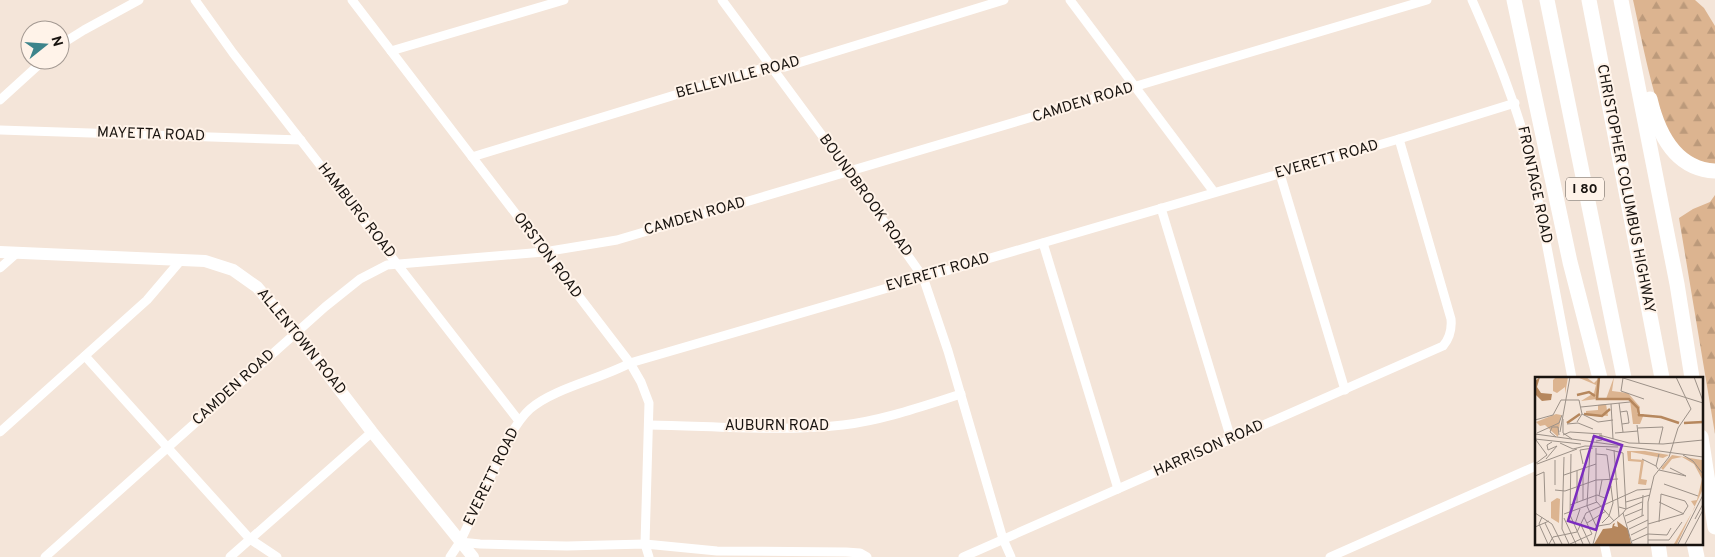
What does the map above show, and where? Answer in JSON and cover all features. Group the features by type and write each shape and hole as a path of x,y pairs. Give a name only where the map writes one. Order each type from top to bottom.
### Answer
{"highway":[{"path":"1514,0 1570,262 1600,377"},
{"name":"I 80","path":"1546,0 1624,377"},
{"name":"CHRISTOPHER COLUMBUS HIGHWAY","path":"1589,0 1662,377"},
{"path":"1622,0 1654,115 1666,140 1673,151 1688,164 1701,170 1715,171"},
{"path":"1622,0 1677,284 1692,377"},
{"path":"1702,443 1715,527"},
{"path":"1658,544 1660,557"},
{"path":"1694,544 1697,557"}],"street":[{"path":"70,39 139,0"},
{"name":"HAMBURG ROAD","path":"195,0 519,421"},
{"name":"ORSTON ROAD","path":"352,0 630,363 641,382 649,403 646,544 649,557"},
{"path":"391,51 564,0"},
{"name":"BOUNDBROOK ROAD","path":"722,0 849,172 923,277 1011,557"},
{"name":"BELLEVILLE ROAD","path":"472,157 760,69 785,67 1004,0"},
{"path":"1070,0 1214,192"},
{"name":"CAMDEN ROAD","path":"45,557 296,333 360,279 387,264 544,252 617,240 1427,0"},
{"name":"FRONTAGE ROAD","path":"1472,0 1502,67 1515,103 1530,158 1572,377"},
{"path":"0,100 33,70"},
{"name":"EVERETT ROAD","path":"450,557 460,542 477,502 509,437 519,421 541,400 630,363 1400,139 1515,103"},
{"name":"MAYETTA ROAD","path":"0,130 301,140"},
{"name":"HARRISON ROAD","path":"963,557 1443,346 1450,335 1451,319 1400,139"},
{"path":"1280,174 1345,390"},
{"path":"1161,208 1231,439"},
{"path":"1043,243 1118,490"},
{"name":"ALLENTOWN ROAD","path":"0,252 205,261 219,264 246,278 257,287 296,333 372,432 473,557"},
{"path":"0,268 17,253"},
{"path":"0,432 147,300 182,260"},
{"path":"85,356 250,539 277,557"},
{"name":"AUBURN ROAD","path":"649,425 807,428 846,425 904,412 961,394"},
{"path":"230,557 372,432"},
{"path":"1330,557 1535,466"},
{"path":"460,542 568,546 646,544 717,551 846,552 867,557"},
{"path":"1604,544 1606,557"}],"green space":[{"path":"1633,0 1695,0 1704,8 1715,26 1715,165 1692,159 1680,150 1672,139 1657,102"},
{"path":"1715,195 1715,434 1679,218 1693,209 1710,202"}]}
